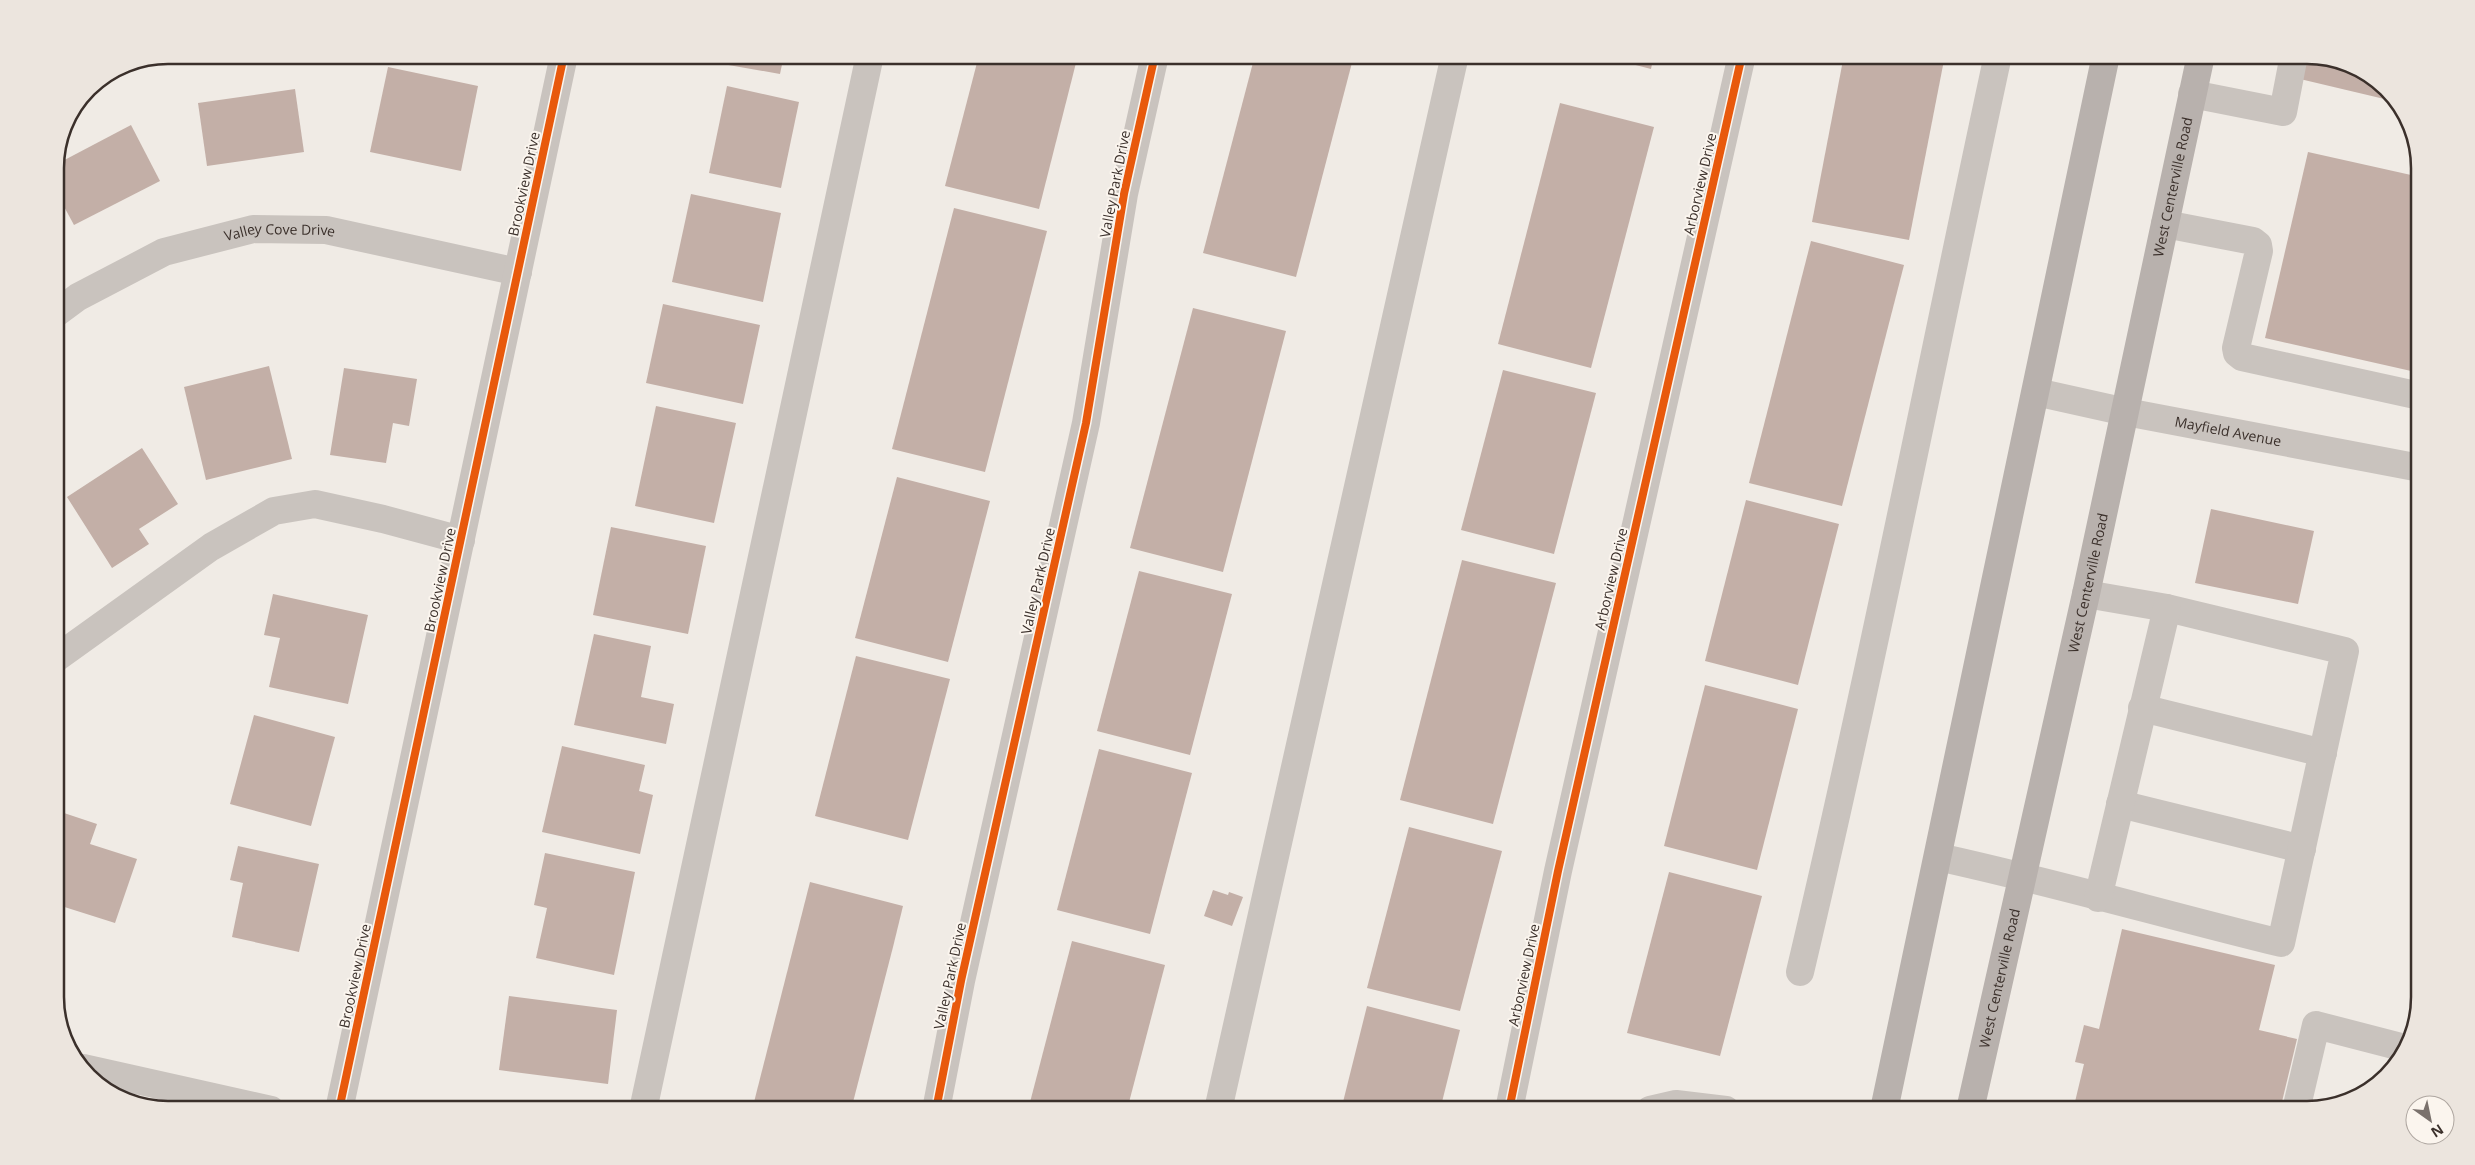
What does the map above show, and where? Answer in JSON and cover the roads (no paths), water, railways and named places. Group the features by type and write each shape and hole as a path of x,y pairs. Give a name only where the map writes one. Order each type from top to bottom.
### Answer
{"main road":[{"path":"1886,1101 2104,64"},
{"name":"West Centerville Road","path":"1972,1101 2126,412 2199,64"}],"street":[{"name":"Brookview Drive","path":"341,1101 562,64"},
{"path":"645,1101 868,64"},
{"name":"Valley Park Drive","path":"938,1101 961,981 1086,423 1124,194 1153,64"},
{"path":"1220,1101 1453,64"},
{"name":"Arborview Drive","path":"1511,1101 1558,871 1740,64"},
{"path":"1800,972 1873,652 1894,540 1996,64"},
{"path":"2192,94 2283,112 2292,64"},
{"path":"2165,224 2253,241 2258,245 2259,251 2236,348 2237,353 2242,356 2411,394"},
{"name":"Valley Cove Drive","path":"64,307 78,297 164,252 253,229 326,230 518,272"},
{"name":"Mayfield Avenue","path":"2036,392 2126,412 2411,466"},
{"path":"64,653 211,547 274,511 315,504 383,519 461,540"},
{"path":"1938,857 2022,876 2098,898 2281,943 2345,651 2167,608 2086,594"},
{"path":"2098,898 2167,608"},
{"path":"2142,708 2323,753"},
{"path":"2120,804 2302,849"},
{"path":"2298,1101 2316,1025 2399,1046"},
{"path":"94,1071 214,1101"}]}
